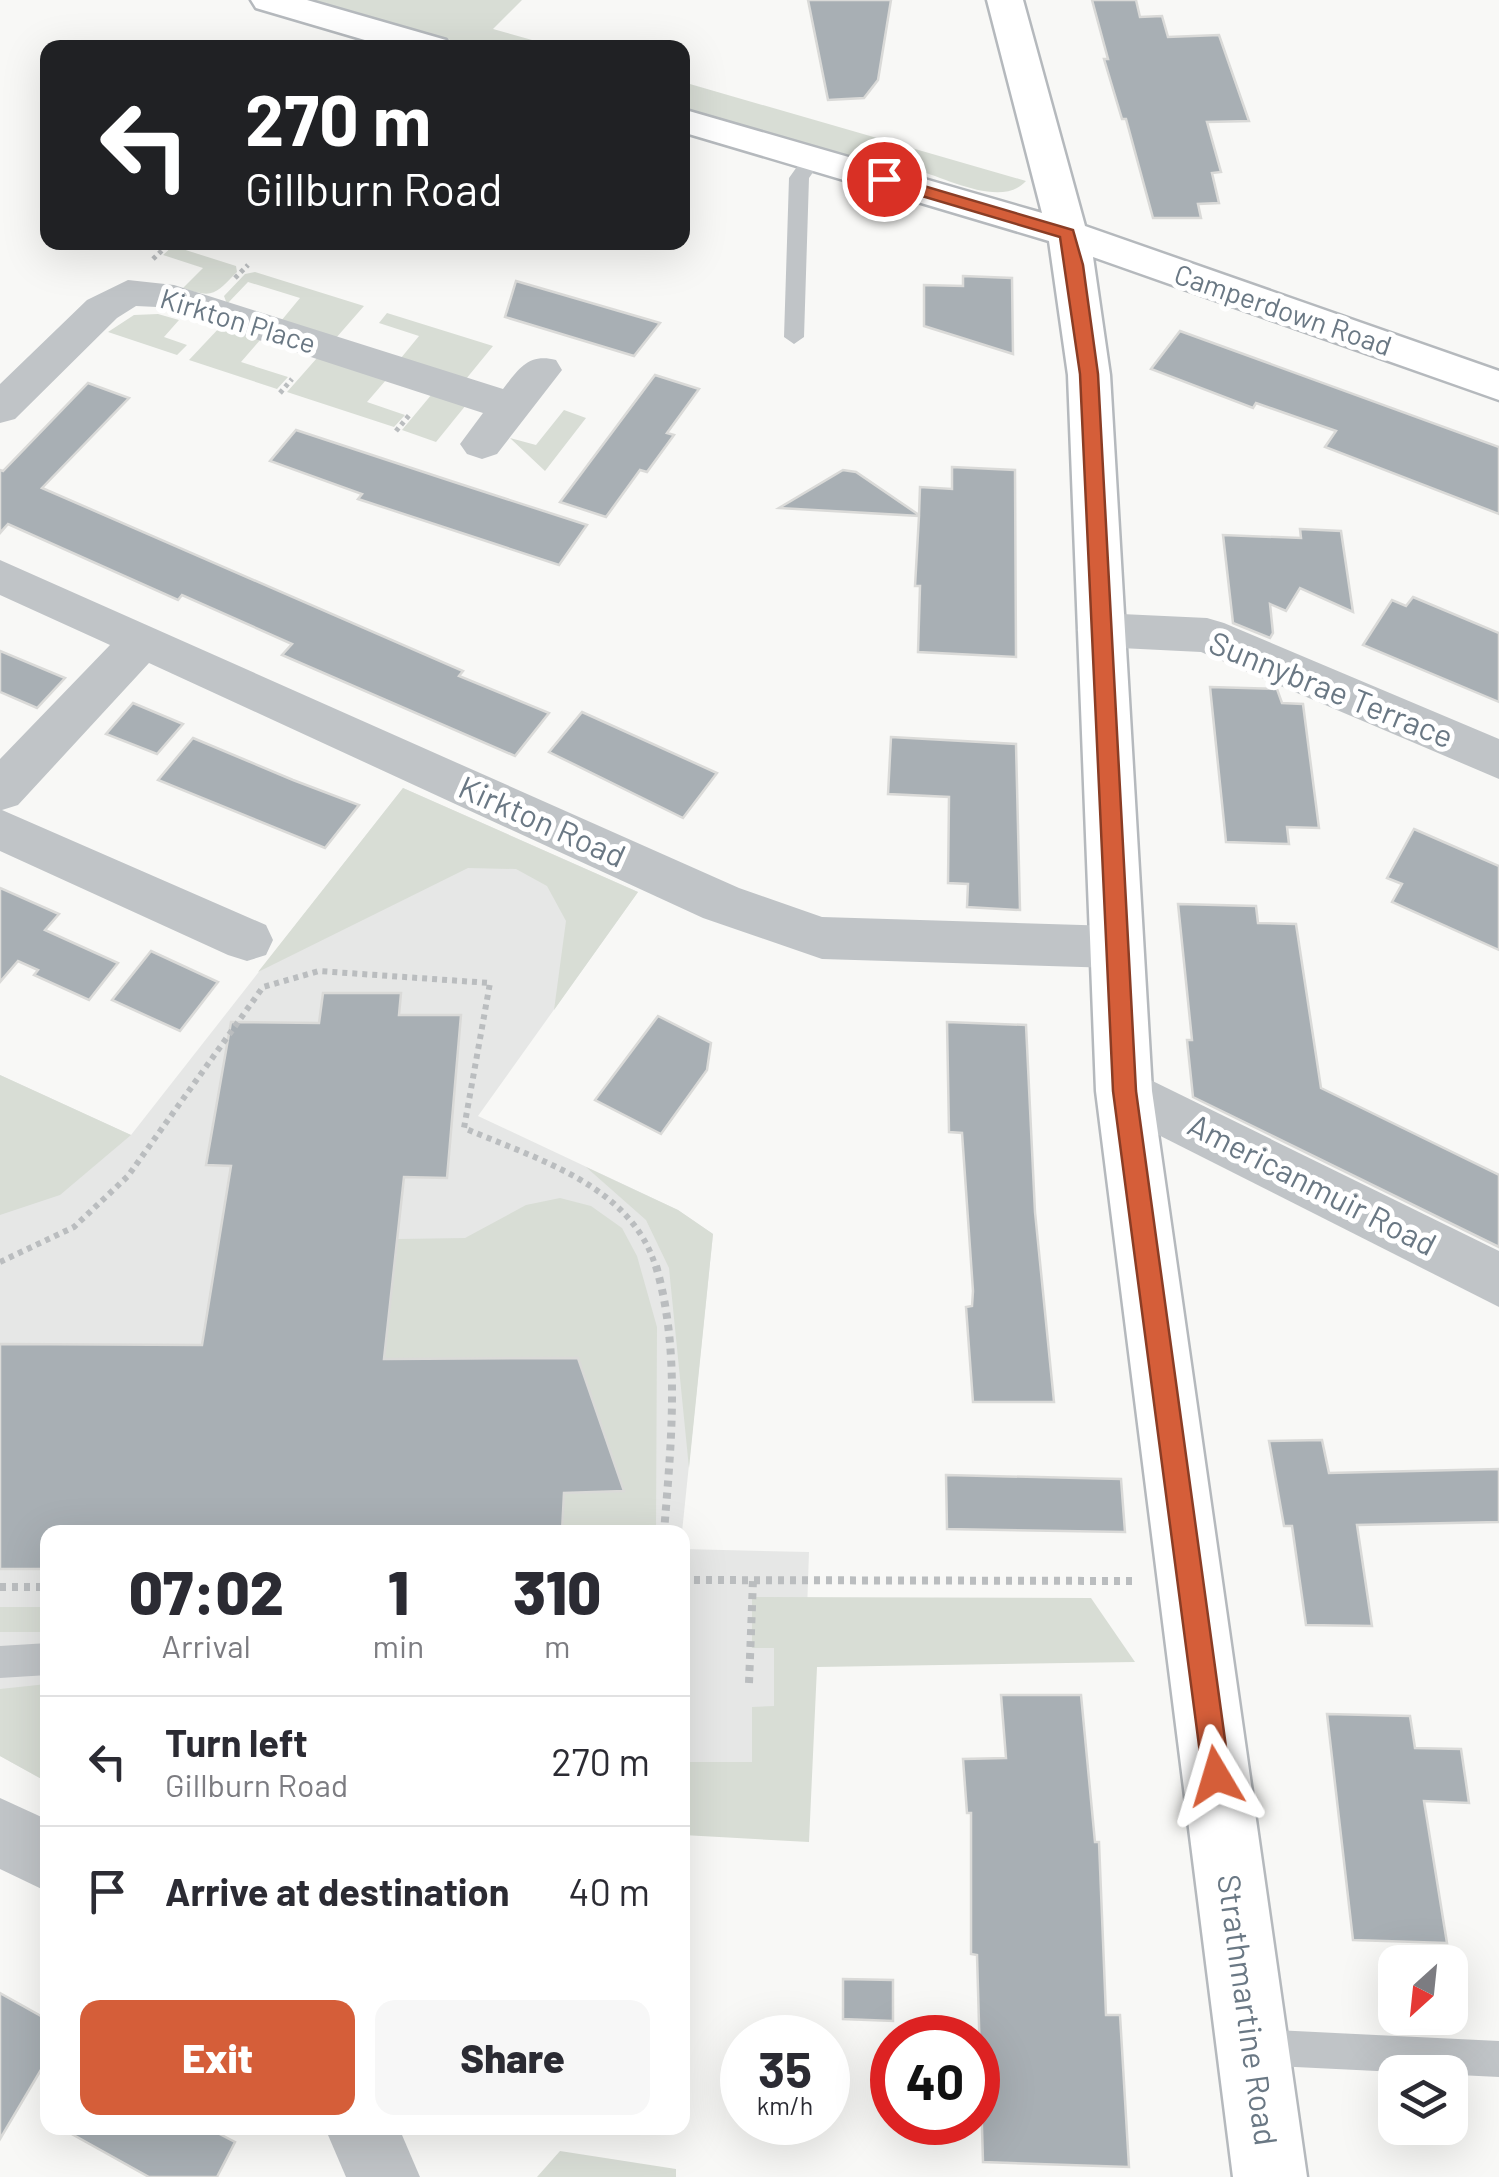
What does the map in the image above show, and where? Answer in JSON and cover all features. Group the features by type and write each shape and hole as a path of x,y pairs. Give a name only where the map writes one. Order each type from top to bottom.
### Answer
{"street":[{"path":"270,0 405,40"},
{"name":"Strathmartine Road","path":"1006,0 1082,301 1089,374 1124,1091 1270,2177"},
{"name":"Camperdown Road","path":"690,122 1068,234 1499,386"},
{"name":"Kirkton Place","path":"0,409 102,310 128,293 160,294 512,406"},
{"path":"482,444 541,370"},
{"name":"Kirkton Road","path":"0,576 722,904 822,938 1114,946"},
{"name":"Sunnybrae Terrace","path":"1100,630 1207,636 1499,760"},
{"path":"0,791 142,640"},
{"path":"0,829 247,940"},
{"name":"Americanmuir Road","path":"1124,1091 1499,1280"},
{"path":"365,2135 383,2177"}],"lane":[{"path":"794,338 799,178 813,158"},
{"path":"0,1662 40,1659"},
{"path":"1252,2047 1499,2058"}],"path":[{"path":"0,1262 74,1228 128,1176 264,987 319,972 490,982 464,1128 582,1180 636,1224 659,1266 674,1406 665,1525"},
{"path":"690,1580 1192,1583"},
{"path":"749,1683 753,1580"},
{"path":"0,1586 40,1588"}],"shaded area":[{"path":"313,0 522,0 493,29 532,40 450,40"},
{"path":"690,84 1026,181 1016,189 989,192 917,170 913,175 690,110"},
{"path":"169,250 186,250 236,266 237,272 213,292 201,293 183,288 203,268 163,255"},
{"path":"255,272 364,306 336,338 281,321 300,298 248,282 227,304 224,296 245,274"},
{"path":"387,313 493,346 466,379 401,358 419,336 379,323"},
{"path":"158,314 179,320 164,337 187,345 177,355 108,332 134,315"},
{"path":"221,326 261,339 241,362 288,377 277,389 189,360"},
{"path":"317,358 386,380 367,402 405,415 394,427 287,392"},
{"path":"432,394 466,405 436,442 402,430"},
{"path":"564,410 586,418 545,471 510,438 536,445"},
{"path":"403,788 638,892 478,1116 678,1210 713,1234 683,1525 40,1525 40,1778 0,1756 0,1075 131,1135"},
{"path":"403,788 638,892 554,1010 566,921 547,886 516,869 468,868 258,972"},
{"path":"0,1075 131,1135 60,1195 0,1215"},
{"path":"586,1167 678,1210 713,1234 689,1468 669,1268 646,1220"},
{"path":"560,1198 591,1206 622,1228 637,1256 657,1327 656,1525 562,1525 564,1493 624,1491 578,1358 384,1359 398,1239 465,1238 526,1205"},
{"path":"690,1549 809,1552 800,1817 690,1812"},
{"path":"752,1597 1091,1598 1135,1662 817,1667 809,1842 690,1835 690,1762 752,1762 752,1707 774,1706 774,1648 752,1648"},
{"path":"0,1607 40,1607 40,1632 0,1632"},
{"path":"40,1685 40,1778 0,1756 0,1689"},
{"path":"560,2151 676,2169 676,2177 537,2177"}],"building":[{"path":"808,0 891,0 878,80 864,98 828,100"},
{"path":"1092,0 1136,0 1140,17 1162,16 1168,37 1219,35 1249,121 1207,122 1221,172 1212,173 1219,203 1198,204 1201,218 1153,218 1126,119 1122,119 1104,59 1108,59"},
{"path":"963,276 1012,278 1013,354 924,326 924,285 963,286"},
{"path":"516,281 660,323 634,356 505,317"},
{"path":"1180,331 1499,447 1499,514 1325,447 1336,431 1256,403 1253,408 1151,369"},
{"path":"655,375 699,389 667,433 674,435 647,472 640,470 606,517 560,502"},
{"path":"88,383 129,398 42,488 463,671 459,676 549,713 515,756 282,655 292,644 182,595 178,600 8,524 0,533 0,470"},
{"path":"296,430 587,525 559,565 358,499 362,494 270,461"},
{"path":"952,467 1015,470 1016,657 918,652 920,586 915,586 919,516 779,508 843,470 856,472 919,515 920,487 952,489"},
{"path":"1300,529 1341,531 1353,612 1300,588 1286,611 1270,604 1270,638 1233,623 1223,535 1301,538"},
{"path":"1413,597 1499,633 1499,702 1363,645 1392,600 1406,606"},
{"path":"0,651 65,678 37,708 0,692"},
{"path":"1210,687 1277,689 1282,703 1303,704 1319,828 1287,827 1289,844 1226,842"},
{"path":"133,703 183,724 157,754 106,734"},
{"path":"582,712 717,773 683,818 549,752"},
{"path":"891,737 1016,744 1020,910 967,907 968,884 948,883 949,797 888,794"},
{"path":"193,738 359,805 325,848 158,780"},
{"path":"1414,829 1499,866 1499,950 1392,902 1402,884 1387,878"},
{"path":"0,888 59,914 45,930 118,963 89,1000 34,975 38,970 18,961 0,982"},
{"path":"1178,904 1256,906 1258,923 1296,924 1321,1088 1499,1175 1499,1247 1193,1097 1187,1040 1192,1040"},
{"path":"151,951 218,982 180,1031 112,1000"},
{"path":"323,993 401,993 399,1015 461,1015 447,1178 404,1177 384,1359 578,1358 624,1491 564,1493 562,1525 40,1525 40,1569 0,1569 0,1344 202,1345 231,1166 206,1165 231,1022 319,1023"},
{"path":"658,1016 711,1043 707,1070 661,1134 595,1100"},
{"path":"947,1022 1026,1025 1035,1212 1054,1402 973,1402 966,1307 972,1306 973,1291 962,1133 949,1132"},
{"path":"1322,1440 1329,1473 1499,1469 1499,1522 1357,1525 1372,1626 1306,1625 1292,1526 1284,1526 1269,1441"},
{"path":"946,1475 1121,1479 1125,1532 947,1529"},
{"path":"1001,1695 1081,1695 1095,1842 1099,1842 1106,2015 1120,2015 1129,2167 983,2162 983,2145 1000,2145 1000,2015 979,2015 977,1955 971,1954 971,1813 967,1813 963,1759 1006,1758"},
{"path":"1327,1714 1410,1716 1415,1748 1461,1749 1469,1803 1424,1801 1447,1943 1353,1940"},
{"path":"843,1979 893,1980 893,2015 870,2015 870,2020 843,2015"},
{"path":"0,1993 40,2016 40,2072 0,2139"},
{"path":"74,2135 222,2135 235,2142 217,2177 149,2177"}],"route":[{"path":"884,179 1068,234 1075,265 1089,374 1124,1091 1216,1776"}]}
